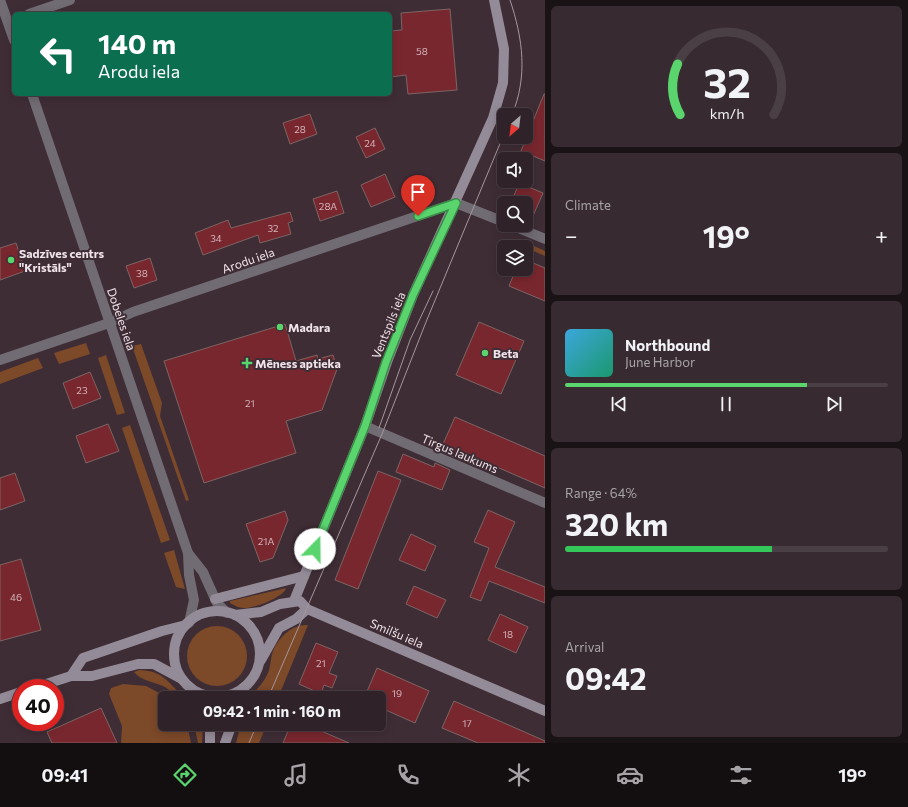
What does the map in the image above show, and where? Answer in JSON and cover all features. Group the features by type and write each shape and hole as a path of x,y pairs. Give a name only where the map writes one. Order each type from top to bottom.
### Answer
{"street":[{"path":"0,0 12,35"},
{"path":"35,12 70,0"},
{"name":"Ventspils iela","path":"294,601 365,426 386,362 413,295 456,203 493,118 503,83 504,49 494,0"},
{"name":"Dobeles iela","path":"33,96 188,553"},
{"path":"456,203 497,219"},
{"name":"Arodu iela","path":"0,360 109,323 141,310 456,203"},
{"path":"528,232 545,239"},
{"name":"Tirgus laukums","path":"365,426 545,503"},
{"path":"188,553 203,572 215,599 231,614 247,623 256,635 260,649 260,663"},
{"path":"187,624 194,600 189,575 188,553"},
{"path":"215,599 304,576"},
{"path":"182,679 176,666 174,652 177,638 187,624 195,617 208,612 231,614 261,612 280,604 294,601"},
{"name":"Smilšu iela","path":"294,601 300,601 307,609 545,711"},
{"path":"246,691 280,628 296,619 307,609"},
{"path":"71,676 83,658 187,624"},
{"path":"62,679 71,676 92,676 138,664 154,664 182,679 193,690 204,695 222,697 240,691 250,683"},
{"path":"0,699 12,695"},
{"path":"210,731 210,743"},
{"path":"225,743 229,731"}],"shaded area":[{"path":"533,246 545,251 545,256 533,251"},
{"path":"86,343 90,354 59,364 54,353"},
{"path":"141,344 162,403 160,416 189,500 186,501 132,346"},
{"path":"106,355 125,413 117,415 98,358"},
{"path":"38,358 43,368 0,384 0,372"},
{"path":"130,425 170,540 161,543 122,428"},
{"path":"174,550 185,589 176,587 164,553"},
{"path":"286,588 275,598 250,608 237,607 230,603 230,601"},
{"path":"302,625 308,625 281,691 256,691 267,675 273,651 282,636 291,629"},
{"path":"211,626 223,626 234,631 242,639 247,650 245,668 234,681 223,686 211,686 200,681 192,673 187,662 187,650 192,639 200,631"},
{"path":"139,670 156,673 178,691 171,691 165,687 140,677 134,672"},
{"path":"123,684 146,686 158,692 158,731 188,731 191,743 121,743 122,726 109,694 111,688"},
{"path":"195,731 203,731 202,743 198,743"},
{"path":"239,731 264,731 259,743 236,743"}],"building":[{"path":"450,9 457,90 408,94 406,75 392,77 392,31 402,30 401,13"},
{"path":"545,94 545,161 533,156 533,152 521,151 524,144 533,144 533,121"},
{"path":"310,114 317,134 290,144 283,123"},
{"path":"375,128 385,149 366,158 356,137"},
{"path":"385,174 395,197 371,207 361,185"},
{"path":"517,188 531,188 543,193 533,216 533,196 514,196"},
{"path":"337,191 344,213 320,221 313,199"},
{"path":"290,212 293,221 288,223 291,234 260,243 258,235 203,255 195,233 228,220 231,228"},
{"name":"Sadzīves centrs \"Kristāls\"","path":"16,243 25,271 0,280 0,248"},
{"path":"150,258 157,280 134,288 126,266"},
{"path":"533,263 545,268 545,301 509,286 513,276 533,276"},
{"path":"479,322 524,341 501,394 456,375"},
{"path":"285,324 296,361 317,355 318,359 333,355 337,369 322,410 286,421 296,453 204,483 164,361"},
{"path":"90,372 101,398 73,409 63,383"},
{"path":"455,417 545,456 545,488 458,450 455,457 440,451"},
{"path":"108,424 119,451 86,463 76,436"},
{"path":"403,454 434,467 435,463 450,470 442,490 396,472"},
{"path":"378,471 401,480 358,589 335,580"},
{"path":"15,473 25,501 0,510 0,478"},
{"path":"488,510 515,522 495,567 545,587 545,603 489,581 481,601 470,597 489,548 474,542"},
{"path":"285,511 288,520 273,558 260,562 246,524"},
{"path":"411,534 436,546 425,571 399,560"},
{"path":"21,559 41,630 0,641 0,565"},
{"path":"414,586 446,600 437,618 406,604"},
{"path":"500,614 528,627 516,653 488,640"},
{"path":"316,643 338,652 329,673 337,676 332,688 324,685 322,691 314,691 299,684"},
{"path":"377,668 429,691 415,723 386,710 386,691 367,691"},
{"path":"454,701 545,741 545,743 478,743 442,728"},
{"path":"101,708 117,743 52,743 47,732 64,731 64,724"},
{"path":"288,731 321,731 349,743 283,743"}],"tram line":[{"path":"510,0 521,43 522,58 520,86 514,108"},
{"path":"271,691 382,434 426,322 500,144"},
{"path":"379,428 410,340 433,291"},
{"path":"249,743 254,731"}],"place":[{"name":"Sadzīves centrs \"Kristāls\"","path":"11,260"},
{"name":"Madara","path":"280,327"},
{"name":"Beta","path":"485,353"},
{"name":"Mēness aptieka","path":"247,363"}],"route":[{"path":"315,549 365,426 386,362 413,295 456,203 418,216"}]}
